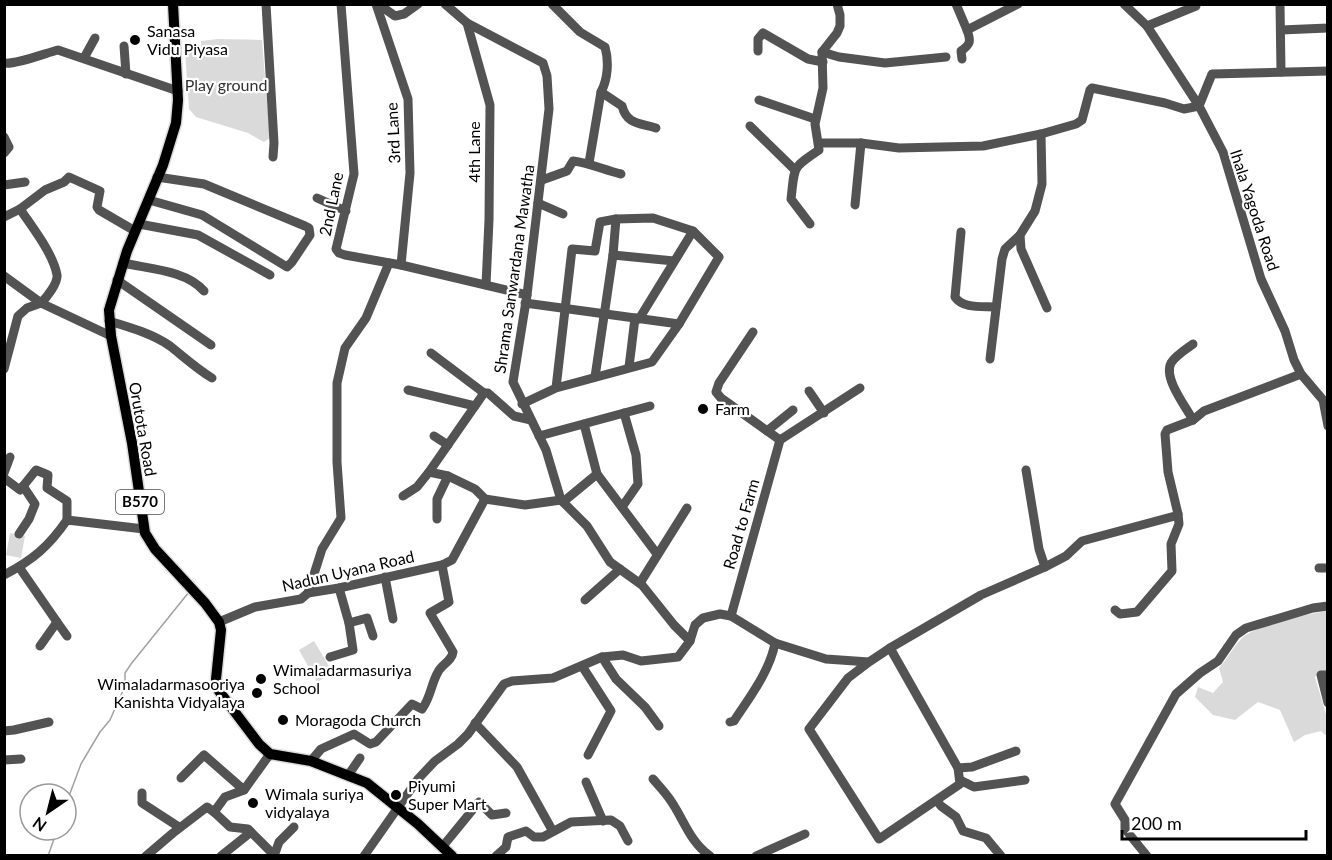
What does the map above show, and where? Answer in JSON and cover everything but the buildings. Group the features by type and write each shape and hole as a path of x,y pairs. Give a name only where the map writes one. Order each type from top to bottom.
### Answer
{"main road":[{"name":"Orutota Road","path":"173,4 178,91 176,123 149,200 117,280 109,310 109,321 132,443 144,529 149,542 205,603 219,622"},
{"path":"219,622 221,630 216,679 219,691 244,726 270,754 312,761 367,783 452,855"}],"street":[{"path":"266,4 273,157"},
{"name":"2nd Lane","path":"341,4 354,174 336,249 339,252 486,285 564,309 679,324"},
{"path":"377,4 395,16 404,14 418,4"},
{"name":"3rd Lane","path":"377,4 408,99 410,173 401,265"},
{"name":"Shrama Sanwardana Mawatha","path":"445,4 467,23 543,63 547,76 549,109 542,180 513,381 522,404 546,450 562,501 587,526 610,562 640,583 690,641"},
{"path":"552,4 580,32 604,47 608,57 590,163"},
{"path":"810,224 791,199 798,164 819,150 815,119 823,88 823,57 840,26 837,4"},
{"path":"956,4 971,40 969,45 961,51 962,59"},
{"path":"967,30 1018,4"},
{"name":"Ihala Yagoda Road","path":"1124,4 1147,26 1199,106 1223,152 1261,279 1285,331 1301,374"},
{"path":"1280,4 1281,72"},
{"path":"1147,26 1196,6"},
{"name":"4th Lane","path":"467,23 490,105 486,285"},
{"path":"1281,30 1328,28"},
{"path":"758,51 758,39 764,33 808,59 839,57 885,63 945,57"},
{"path":"84,58 95,38"},
{"path":"124,46 126,74"},
{"path":"4,63 10,64 58,50 178,91"},
{"path":"819,143 861,143 900,148 983,146 1076,124 1082,120 1092,88 1184,109 1199,106 1212,74 1328,71"},
{"path":"601,92 622,106 624,115 629,120 656,128"},
{"path":"759,100 815,119"},
{"path":"750,126 795,170"},
{"path":"990,359 1002,259 1005,249 1020,236 1035,211 1042,184 1041,134"},
{"path":"4,137 9,147 4,153"},
{"path":"855,205 861,143"},
{"path":"542,180 567,171 573,160 590,163 621,174"},
{"path":"4,217 69,177 100,191 97,207 99,210 137,227 198,236 270,275"},
{"path":"149,200 202,215 287,267 310,235 309,228 305,226 204,184 157,177"},
{"path":"4,185 25,182"},
{"path":"317,198 346,211"},
{"path":"538,203 563,214"},
{"path":"4,369 18,316 27,308 43,301 57,276 46,249 20,209"},
{"path":"522,404 556,388 652,362 679,324 719,257 693,231 653,218 600,222 595,251 572,249 556,388"},
{"path":"595,377 616,219"},
{"path":"629,367 637,319 693,231"},
{"path":"961,232 955,297 965,305 996,307"},
{"path":"1020,236 1021,249 1047,308"},
{"path":"613,255 674,261"},
{"path":"123,263 186,278 199,285 204,291"},
{"path":"308,593 322,549 341,518 337,462 337,383 345,348 366,318 389,263"},
{"path":"4,276 43,301 111,336"},
{"path":"117,280 211,345"},
{"path":"109,321 124,324 168,345 212,378"},
{"path":"753,332 719,383 716,392 780,440 860,388"},
{"path":"1192,344 1171,364 1170,374 1172,384 1193,420"},
{"path":"431,353 484,393 489,393 514,416 531,420"},
{"path":"1115,610 1120,614 1137,612 1172,571 1172,544 1179,524 1168,472 1165,434 1171,428 1193,420 1204,411 1301,374 1325,400 1328,426"},
{"path":"408,390 475,406"},
{"path":"809,391 824,413"},
{"path":"402,496 417,487 429,472 484,393"},
{"path":"539,436 650,406"},
{"path":"767,431 793,410"},
{"path":"622,507 638,484 636,455 624,413"},
{"path":"584,424 597,474 657,554"},
{"path":"434,436 448,445"},
{"name":"Road to Farm","path":"731,616 780,440"},
{"path":"4,575 49,545 67,520 67,501 47,488 48,475 36,470 20,490 5,478 10,457"},
{"path":"1026,470 1039,549 1045,567"},
{"path":"429,472 448,476 475,489 485,499 525,506 562,501 597,474"},
{"path":"437,519 437,499 448,476"},
{"path":"19,534 35,504 23,486"},
{"path":"312,761 321,748 354,734 370,744 376,742 412,704 422,709 429,699 437,673 452,658 453,652 430,613 449,602 442,565 452,560 485,499"},
{"path":"640,583 687,508"},
{"path":"890,648 958,768 960,784 879,839 809,729 849,678 890,648 981,595 1066,556 1082,541 1178,514"},
{"path":"67,520 144,529"},
{"name":"Nadun Uyana Road","path":"219,622 255,607 301,599 308,593 442,565"},
{"path":"19,567 67,636"},
{"path":"585,600 620,569"},
{"path":"385,577 393,619"},
{"path":"330,657 353,650 349,623 339,588"},
{"path":"1146,855 1125,829 1125,820 1115,804 1176,694 1218,661 1236,635 1246,628 1312,608 1328,606"},
{"path":"364,855 418,779 435,760 458,744 504,684 512,681 553,678 602,657 623,655 641,661 678,657 690,641 695,625 703,618 720,614 731,616 775,643 826,659 869,662"},
{"path":"349,623 367,618 373,636"},
{"path":"40,646 57,622"},
{"path":"730,722 734,722 753,693 773,653 775,643"},
{"path":"602,657 616,680 645,707 659,726"},
{"path":"582,666 611,711 588,756"},
{"path":"1328,675 1321,675 1328,704"},
{"path":"4,727 14,730 49,722"},
{"path":"475,723 517,767 551,828"},
{"path":"958,768 972,767 1016,752"},
{"path":"214,812 225,798 244,790 270,754"},
{"path":"181,778 204,755 244,790"},
{"path":"349,774 360,758"},
{"path":"4,760 21,759"},
{"path":"653,779 671,802 687,831 710,855"},
{"path":"960,780 974,787 1025,780"},
{"path":"586,782 603,821"},
{"path":"142,794 142,802 180,827"},
{"path":"937,801 940,806 956,817 963,831 986,838 1000,855"},
{"path":"442,846 479,802 492,815 506,813"},
{"path":"146,855 207,807 230,827 248,829 274,855 279,842 294,827"},
{"path":"496,855 510,848 508,837 526,831 534,837 543,837 571,822 610,820 620,826 628,842"},
{"path":"221,855 251,832"},
{"path":"756,855 805,834"}],"green space":[{"name":"Play ground","path":"262,40 270,138 264,142 248,133 196,117 189,109 185,50 201,50 201,41"},
{"path":"10,533 25,536 21,558 6,555"},
{"path":"1327,611 1327,671 1320,671 1315,677 1327,718 1327,735 1321,731 1305,735 1294,742 1280,710 1258,702 1235,720 1213,715 1195,697 1198,687 1213,693 1223,682 1219,668 1239,641 1248,634 1283,621"},
{"path":"314,641 333,673 317,682 299,650"}],"waterway":[{"path":"74,782 81,764 110,720 125,686 125,673 189,592"},
{"path":"48,856 53,842"}],"place":[{"name":"Sanasa Vidu Piyasa","path":"135,40"},
{"name":"Farm","path":"703,409"},
{"name":"Wimaladarmasuriya School","path":"261,679"},
{"name":"Wimaladarmasooriya Kanishta Vidyalaya","path":"257,693"},
{"name":"Moragoda Church","path":"283,720"},
{"name":"Piyumi Super Mart","path":"396,795"},
{"name":"Wimala suriya vidyalaya","path":"253,803"}]}
